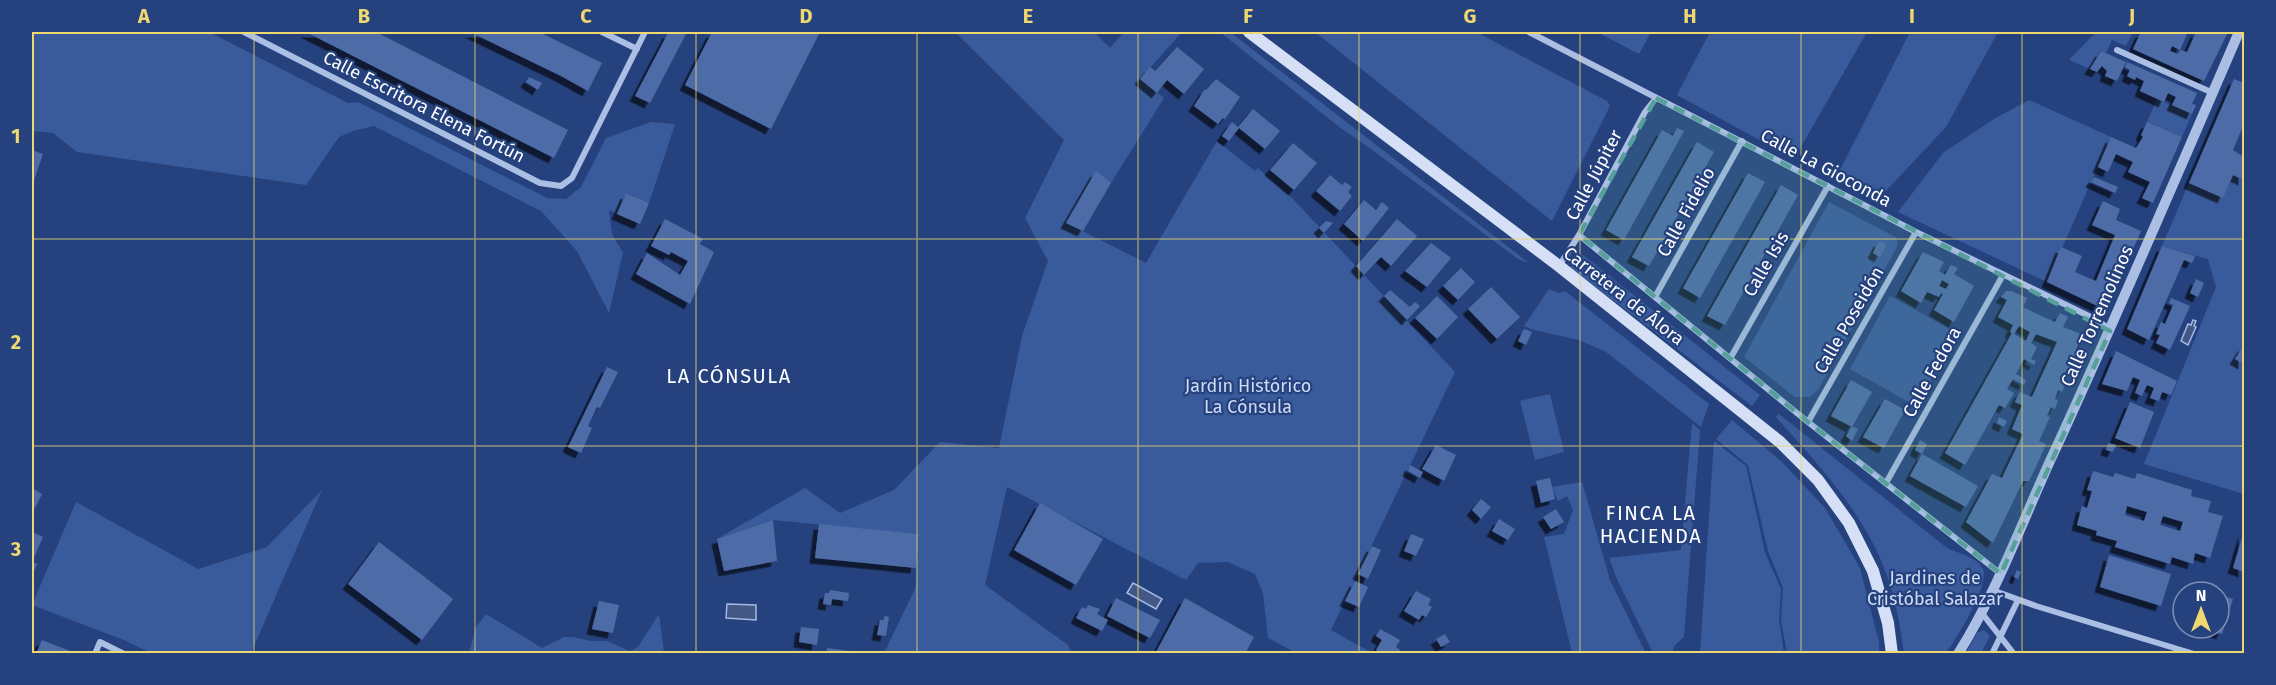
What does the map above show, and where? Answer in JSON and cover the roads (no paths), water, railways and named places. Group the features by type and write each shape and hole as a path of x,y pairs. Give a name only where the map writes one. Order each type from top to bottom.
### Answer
{"main road":[{"name":"Carretera de Álora","path":"1249,32 1559,266 1780,442 1818,480 1849,523 1873,572 1888,623 1892,654"}],"street":[{"name":"Calle Escritora Elena Fortún","path":"244,32 540,183 561,186 572,178 637,49"},
{"path":"602,32 637,49 645,32"},
{"name":"Calle La Gioconda","path":"1529,32 1916,232 2097,320 2110,331"},
{"name":"Calle Torremolinos","path":"1958,654 2001,574 2024,517 2110,331 2239,32"},
{"path":"2117,50 2213,93"},
{"name":"Calle Júpiter","path":"1559,266 1579,235 1645,112 1656,98"},
{"name":"Calle Fidelio","path":"1655,297 1742,141"},
{"name":"Calle Isis","path":"1731,357 1828,186"},
{"name":"Calle Poseidón","path":"1808,422 1916,232"},
{"name":"Carretera de Álora","path":"1579,235 1808,422 2001,574"},
{"name":"Calle Fedora","path":"1886,483 2003,275"},
{"path":"1992,590 2194,654"},
{"path":"1992,654 2018,600"},
{"path":"1980,612 2014,654"},
{"path":"95,654 100,642 124,654"}],"district":[{"name":"LA CÓNSULA","path":"729,376"},
{"name":"FINCA LA HACIENDA","path":"1651,524"}],"park label":[{"name":"Jardín Histórico La Cónsula","path":"1248,396"},
{"name":"Jardines de Cristóbal Salazar","path":"1935,588"}]}
